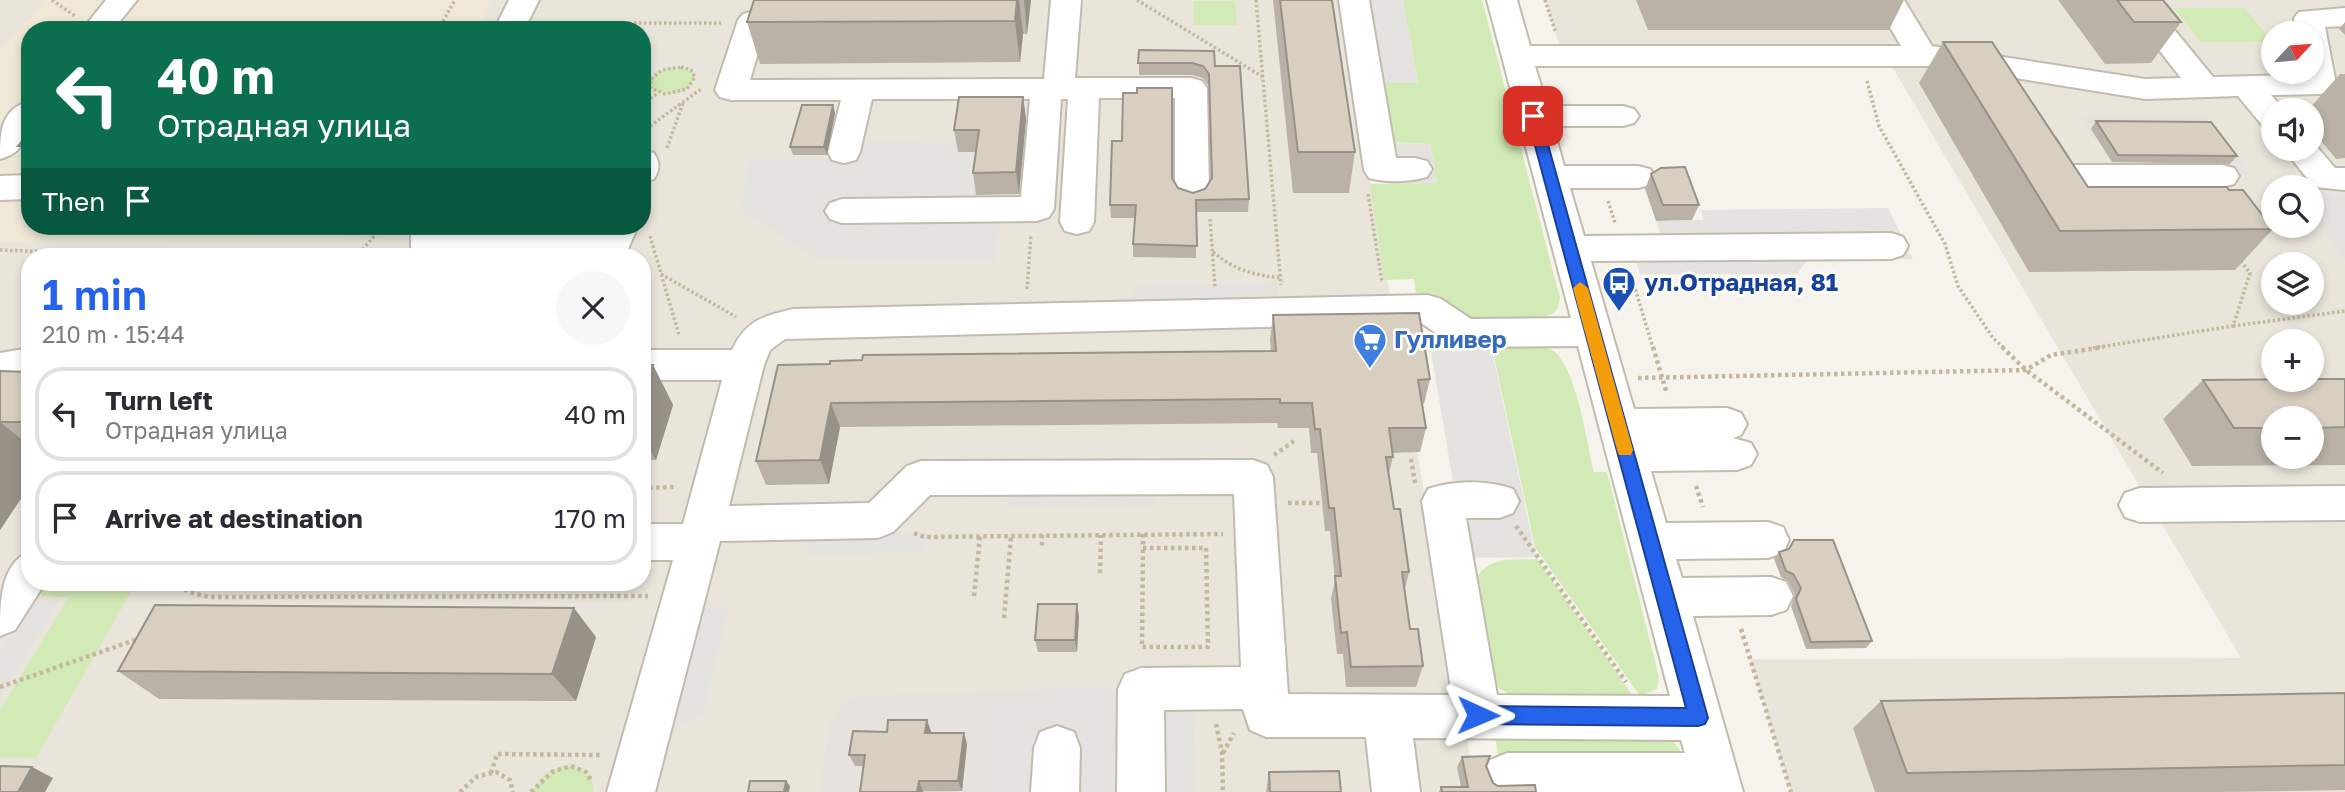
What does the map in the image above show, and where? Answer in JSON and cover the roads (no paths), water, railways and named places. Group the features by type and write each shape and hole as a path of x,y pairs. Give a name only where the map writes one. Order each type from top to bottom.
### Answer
{"street":[{"path":"104,21 122,0"},
{"path":"1066,0 1063,88 1077,222"},
{"path":"1354,0 1381,170 1415,169"},
{"path":"1502,0 1717,784 1535,782"},
{"path":"1889,0 1922,56"},
{"path":"2135,0 2205,88"},
{"path":"821,16 768,16 753,23 731,90 1191,88 1192,191"},
{"path":"2314,21 2345,17"},
{"path":"1517,57 1941,56 2145,89 2320,84"},
{"path":"1992,65 2062,176 2222,176"},
{"path":"2247,86 2261,103"},
{"path":"842,211 1037,209 1063,88"},
{"path":"844,152 859,89"},
{"path":"1533,116 1623,116"},
{"path":"0,148 21,122"},
{"path":"2310,161 2326,179 2345,179"},
{"path":"1550,177 1638,177"},
{"path":"0,188 21,187"},
{"path":"428,235 429,247 613,247 618,235"},
{"path":"1570,249 1891,246"},
{"path":"651,365 687,365 754,349 794,323 1217,314 1282,295 1429,309 1464,333 1593,332"},
{"path":"636,774 697,518 754,349"},
{"path":"0,368 21,364"},
{"path":"1622,440 1732,439"},
{"path":"651,538 697,518 878,520 921,478 1253,477 1270,518 1264,688 1266,715 1698,718"},
{"path":"2153,490 2345,503"},
{"path":"1478,715 1442,501 1499,501"},
{"path":"1650,541 1768,540"},
{"path":"0,616 21,583"},
{"path":"1665,597 1751,596"},
{"path":"1141,792 1141,689 1264,688"},
{"path":"1387,715 1396,792"}],"place":[{"name":"ул.Отрадная, 81","path":"1619,313"},
{"name":"Гулливер","path":"1370,370"}]}
